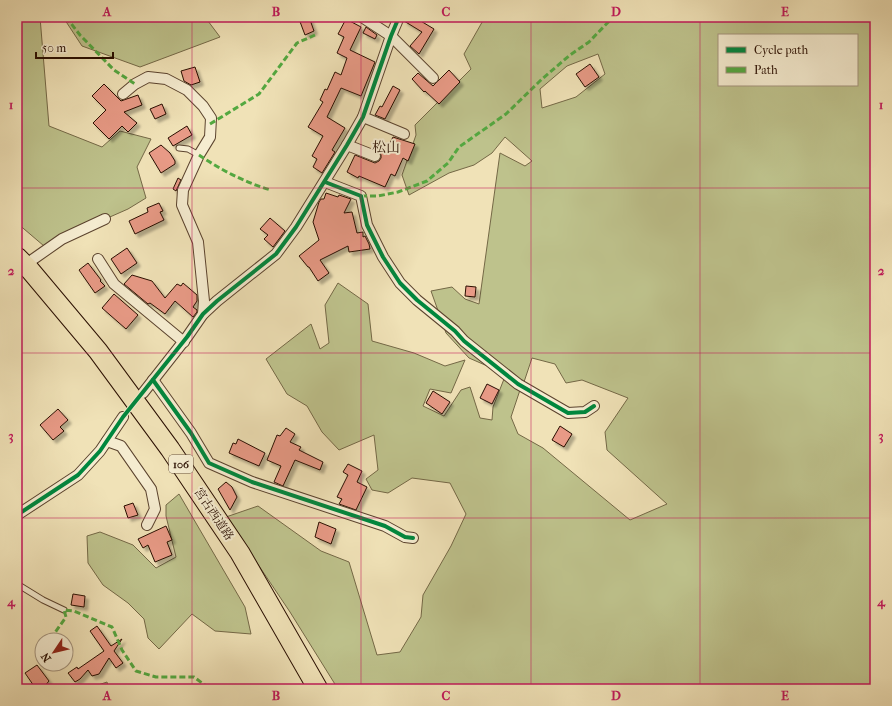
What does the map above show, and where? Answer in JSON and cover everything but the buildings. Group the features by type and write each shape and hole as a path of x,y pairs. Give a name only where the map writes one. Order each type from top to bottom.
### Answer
{"highway":[{"name":"宮古西道路","path":"25,258 30,270 98,351 170,448 240,553 318,689"},
{"name":"宮古西道路","path":"17,274 88,356 162,454 230,560 305,689"}],"street":[{"path":"362,17 391,36 433,78"},
{"path":"143,394 184,342 203,314 276,254 296,227 348,145 363,117 399,17"},
{"path":"123,94 135,84 148,77 166,79 187,90 203,106 211,118 210,137 184,190 182,205 198,242 204,301 203,314"},
{"path":"363,117 404,134"},
{"path":"348,145 375,156"},
{"path":"325,182 360,196 367,226 383,257 400,283 417,300 455,331 464,341 518,384 568,412 585,412 594,406"},
{"path":"25,258 105,219"},
{"path":"98,259 114,284 184,342"},
{"path":"153,380 191,433 209,463 252,482 385,526 405,537 413,538"},
{"path":"17,515 78,475 100,451 123,417"},
{"path":"107,441 121,446 152,489 155,509 147,525"}],"lane":[{"path":"179,148 188,149 200,155"},
{"path":"17,584 43,600 64,610"}],"green space":[{"path":"17,17 40,17 49,126 102,147 120,131 151,139 137,167 146,198 128,209 44,246 17,223"},
{"path":"63,17 205,17 220,37 140,67 82,46"},
{"path":"485,17 875,17 875,689 338,689 290,612 226,517 258,506 321,551 349,562 377,655 400,652 421,617 423,595 451,546 466,514 450,483 412,478 388,493 372,490 366,479 378,470 374,435 339,450 322,432 307,406 287,394 266,359 311,324 320,349 329,343 325,305 338,283 368,304 372,341 414,353 445,366 465,360 451,393 430,389 423,406 444,416 461,390 470,387 480,418 492,420 493,407 504,379 520,390 511,417 518,434 543,448 630,520 667,504 607,450 605,432 628,398 582,380 566,383 555,364 532,358 524,382 469,358 446,333 431,291 452,287 465,299 479,304 500,153 525,166 532,161 505,137 492,153 474,165 449,173 409,195 402,175 416,135 415,125 471,69 464,54","holes":["598,54 605,74 576,97 542,108 540,89 567,66"]},
{"path":"179,494 245,607 251,634 215,631 192,614 159,649 148,638 144,619 128,603 103,585 88,563 87,536 100,532 133,545 156,568 176,557 166,516 166,505"},
{"path":"107,682 109,689 86,689"}],"marked path":[{"path":"66,17 80,35 114,70 135,84"},
{"path":"361,196 378,196 398,192 427,181 448,163 459,147 506,114 542,79 570,55 589,42 613,17"},
{"path":"210,124 259,94 297,43 315,35"},
{"path":"199,155 234,176 271,190"},
{"path":"55,632 66,617 64,610 74,611 112,627 122,650 136,671 156,677 194,677 210,689"}],"cycle path":[{"path":"17,515 78,475 100,451 123,417 187,337 203,314 276,254 296,227 363,117 399,17"},
{"path":"325,182 361,196 367,225 383,257 400,283 417,300 455,331 464,341 518,384 568,413 585,412 594,406"},
{"path":"153,380 191,433 209,463 252,482 385,526 405,537 413,538"}],"district":[{"name":"松山","path":"386,147"}]}
